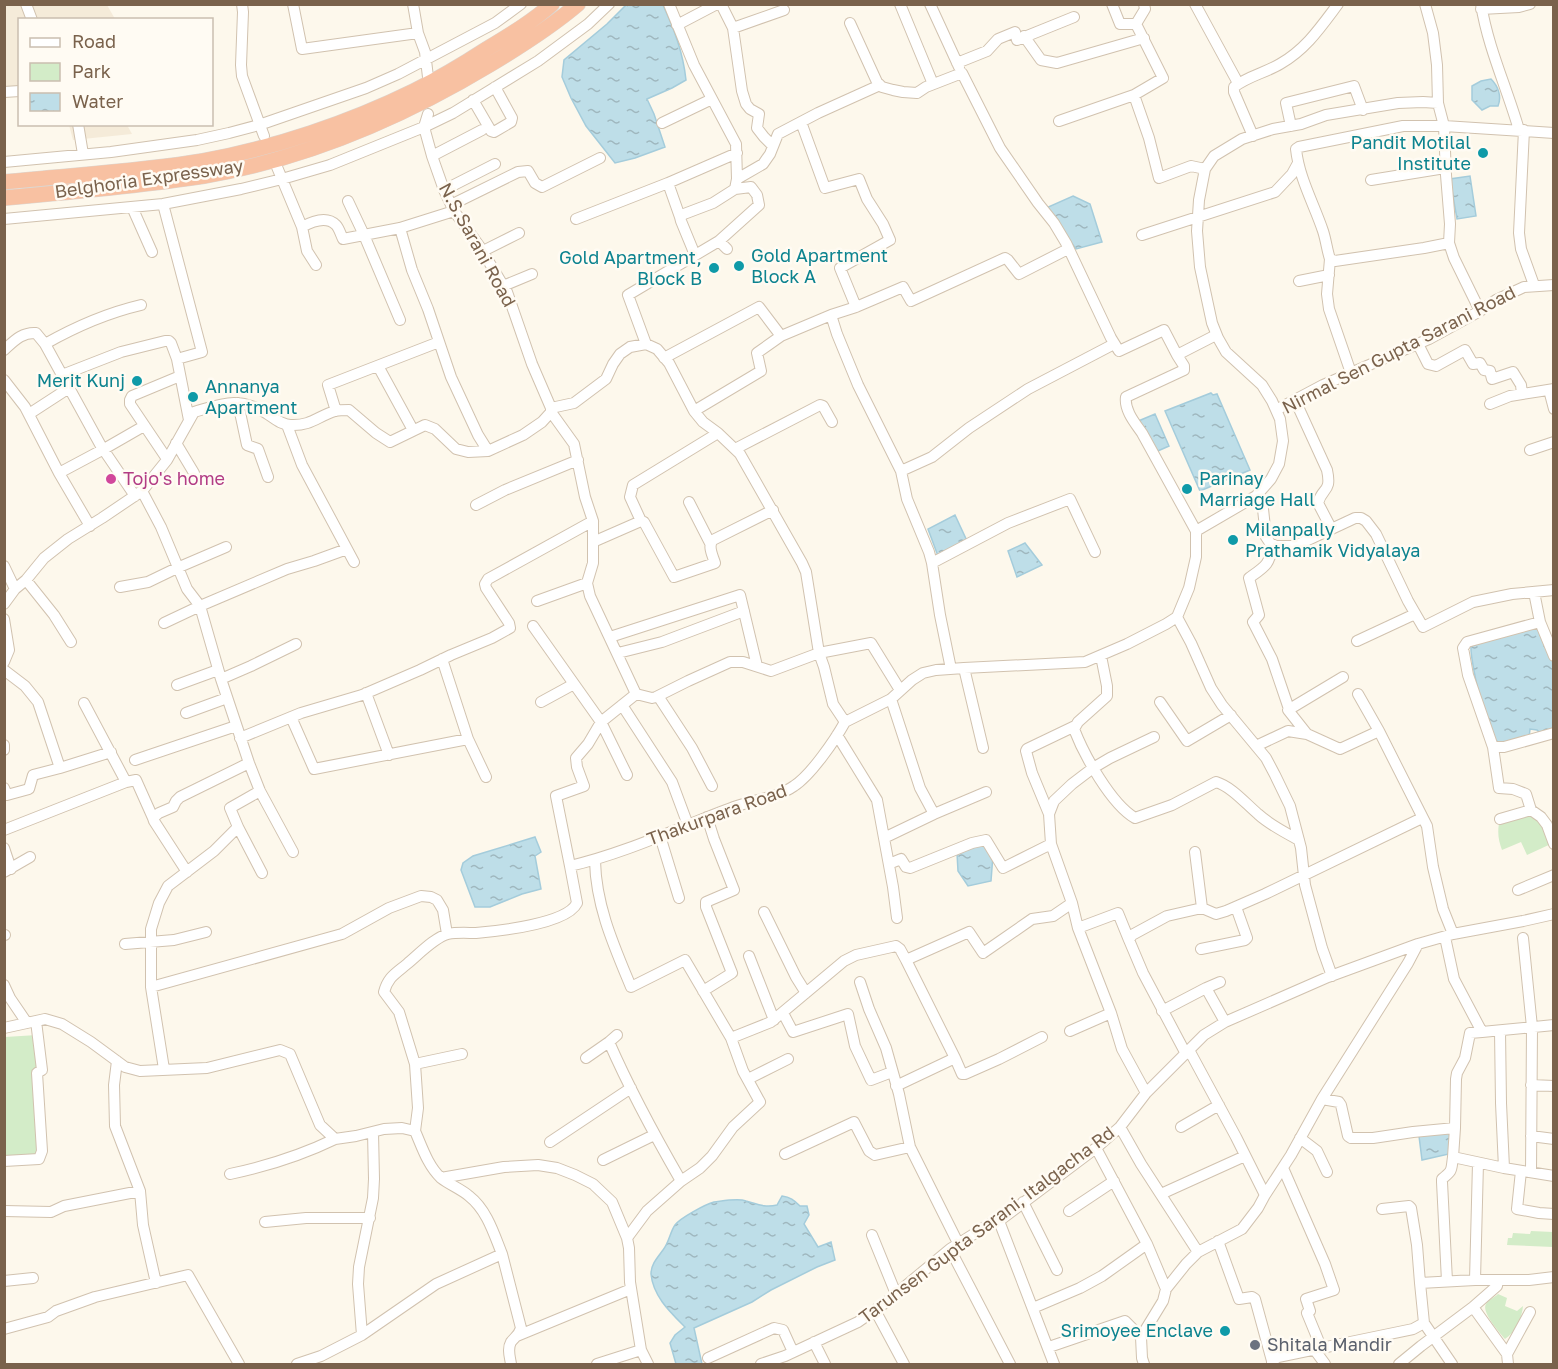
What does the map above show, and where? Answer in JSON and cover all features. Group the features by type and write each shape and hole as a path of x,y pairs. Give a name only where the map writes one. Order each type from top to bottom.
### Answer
{"highway":[{"name":"Belghoria Expressway","path":"4,182 203,161 297,137 357,116 414,91 500,41 542,14 552,4"},
{"name":"Belghoria Expressway","path":"4,198 205,176 310,149 361,130 434,97 510,52 559,20 578,4"}],"street":[{"path":"242,4 242,76 264,136"},
{"path":"293,4 302,49 418,33"},
{"path":"412,4 425,52 428,77"},
{"path":"4,162 111,152 197,140 259,125 398,74 495,23 521,4"},
{"path":"4,219 163,204 241,189 330,165 424,128 453,113 538,61 588,24 609,4"},
{"path":"669,4 694,65 736,144 736,184"},
{"path":"677,25 719,4 733,28 746,104 759,114 758,128 773,146"},
{"path":"900,4 933,84"},
{"path":"4,604 44,558 68,539 139,494 167,459 194,412 231,402 254,407 287,425 301,426 336,411 349,410 390,442 425,425 435,429 456,449 468,452 488,451 523,435 543,422 551,410 574,403 606,379 620,354 630,347 646,345 657,349 664,358 694,411 703,422 740,454 806,572 819,653 833,704 845,722 891,699 923,673 964,668 1085,662 1157,629 1177,617 1190,588 1196,557 1196,531 1125,403 1126,397 1184,370 1184,366 1164,330 1119,351 1114,344 1066,243 1000,148 930,4"},
{"path":"1112,4 1120,24 1136,24"},
{"path":"1136,24 1145,9 1144,4"},
{"path":"1195,4 1238,84"},
{"path":"1425,4 1433,33 1438,103 1444,126 1450,224 1449,243 1480,311"},
{"path":"1530,4 1520,7 1481,7 1503,84 1521,130 1521,249 1534,285"},
{"path":"1253,136 1234,92 1234,87 1280,64 1305,47 1336,5"},
{"path":"733,28 784,10"},
{"path":"850,23 877,82 882,87 917,93 987,51 998,39 1015,32 1017,40 1074,17"},
{"path":"1059,121 1134,95 1163,78 1136,24"},
{"path":"1024,36 1041,60 1057,63 1144,39"},
{"path":"681,217 713,202 763,164 778,134 880,85"},
{"path":"1291,126 1286,103 1354,86 1363,110"},
{"path":"473,100 491,131 494,132 511,122 512,118 495,87"},
{"path":"1134,95 1149,138 1159,178 1191,166 1205,169"},
{"path":"662,123 712,99"},
{"path":"1276,410 1262,385 1226,352 1212,323 1200,267 1197,231 1198,200 1205,169 1214,156 1242,139 1273,129 1301,124 1326,116 1398,103 1438,103"},
{"path":"424,128 428,114"},
{"path":"801,122 825,188 859,179 867,199 890,240 840,268 856,307"},
{"path":"78,126 83,154"},
{"path":"1351,374 1329,309 1327,294 1330,259 1324,234 1298,163 1296,149 1403,126 1444,126 1554,133"},
{"name":"N.S.Sarani Road","path":"424,128 444,190 453,208 483,251 507,292 551,410 574,444 585,497 593,521 593,563 587,583"},
{"path":"432,156 482,130"},
{"path":"576,219 737,153"},
{"path":"302,227 312,221 326,219 336,225 343,239 400,228 453,208 518,172 528,171 535,183 542,187 600,158"},
{"path":"1142,235 1275,192 1292,174 1298,163"},
{"path":"444,190 495,164"},
{"path":"277,167 302,227 308,251 316,265"},
{"path":"1371,180 1445,168"},
{"path":"668,183 695,255"},
{"path":"646,345 628,295 695,255 723,245 759,205 757,195 751,187 736,184"},
{"path":"348,201 400,320"},
{"path":"163,204 201,352 177,359"},
{"path":"132,207 152,252"},
{"path":"400,228 412,270 451,377 488,451"},
{"path":"483,251 519,233"},
{"path":"1330,259 1335,261 1449,243"},
{"path":"694,411 761,371 757,353 781,336 903,287 911,301 1005,258 1019,274 1068,249"},
{"path":"503,286 532,274"},
{"path":"1299,281 1329,275"},
{"name":"Nirmal Sen Gupta Sarani Road","path":"1196,531 1256,496 1271,479 1279,464 1283,441 1280,419 1276,410 1323,385 1418,344 1496,300 1524,287 1554,285"},
{"path":"45,344 94,319 141,305"},
{"path":"664,358 759,307 781,336"},
{"path":"831,315 858,385 901,471 907,499 932,563 951,669"},
{"path":"4,350 18,338 29,333 36,333 45,344 104,449 161,527 187,589 200,606 219,674 260,791 293,852"},
{"path":"1177,356 1216,335"},
{"path":"62,375 121,352 169,341 177,359 189,420"},
{"path":"336,411 328,385 439,342"},
{"path":"901,471 932,458 969,428 1028,389 1114,344"},
{"path":"1418,344 1428,364 1436,366 1465,350 1473,364 1480,363 1484,370 1490,371 1492,379 1513,372 1521,385 1522,394"},
{"path":"378,366 413,430"},
{"path":"167,459 130,404 130,400 132,396 180,376"},
{"path":"4,380 29,414 59,473 90,526"},
{"path":"29,414 69,388"},
{"path":"1490,404 1510,396 1551,390 1554,409"},
{"path":"1295,400 1327,470 1329,481 1318,503 1330,528"},
{"path":"238,403 247,445 258,449 268,477"},
{"path":"735,449 820,405 823,406 832,423"},
{"path":"287,425 302,465 354,562"},
{"path":"59,473 144,426"},
{"path":"689,502 710,543 715,564 674,577 644,522 641,521 630,497 633,485 718,433"},
{"path":"1530,450 1554,442"},
{"path":"176,443 194,473"},
{"path":"476,505 505,490 578,460"},
{"path":"1256,496 1263,509 1266,537 1276,546 1295,546 1354,518 1366,521 1376,534 1423,627 1473,602 1512,594 1554,590"},
{"path":"932,563 1008,523 1070,499 1095,552"},
{"path":"710,543 773,510"},
{"path":"240,738 291,717 366,693 510,628 486,588 485,584 488,579 593,521"},
{"path":"593,542 641,521"},
{"path":"1273,545 1267,565 1249,578 1259,615 1253,622 1272,659 1288,710 1307,734"},
{"path":"120,587 148,582 226,547"},
{"path":"164,623 287,568 347,549"},
{"path":"4,566 15,589"},
{"path":"26,580 54,615 71,642"},
{"path":"537,601 587,583 590,596 636,694"},
{"path":"1534,592 1540,622 1554,656"},
{"path":"610,637 740,595 758,666"},
{"path":"618,653 662,642 744,610"},
{"path":"1357,641 1415,614"},
{"path":"1177,617 1211,688 1230,716 1236,720 1266,758 1290,806 1299,840 1305,885 1332,976"},
{"path":"4,618 9,650 4,662"},
{"path":"1540,622 1467,642 1463,648 1468,675 1493,747 1499,788 1513,789 1526,794 1531,810 1547,825 1554,844"},
{"path":"533,626 601,722 627,775"},
{"path":"636,694 652,698 658,696 730,662 743,662 771,671 819,653 871,643 900,690"},
{"path":"177,685 251,666 296,644"},
{"path":"1101,656 1107,696 1075,726 1026,751 1032,773 1049,814 1051,844 1072,903 1078,928 1111,1013 1122,1049 1146,1094"},
{"path":"442,659 468,739 486,777"},
{"path":"964,668 983,748"},
{"path":"4,670 25,686 38,702 60,768"},
{"path":"1289,709 1342,677"},
{"path":"541,702 574,684"},
{"path":"366,693 390,755"},
{"path":"511,1365 508,1349 521,1328 502,1254 486,1217 477,1203 435,1172 415,1131 418,1108 415,1064 399,1012 384,992 387,981 447,934 507,930 549,920 574,909 577,903 556,796 584,786 576,758 588,744 601,722 636,694"},
{"path":"1358,694 1427,826 1433,867 1449,936 1454,979 1482,1032"},
{"path":"658,696 692,748 712,786"},
{"path":"186,713 227,698"},
{"path":"891,699 920,788 934,814"},
{"path":"1160,702 1187,741 1230,716"},
{"path":"84,703 126,782"},
{"path":"622,705 672,782 688,825"},
{"path":"291,717 314,769 468,739"},
{"name":"Thakurpara Road","path":"570,866 595,861 794,786 814,767 845,722"},
{"path":"135,760 236,726"},
{"path":"1075,726 1074,729 1093,768 1110,793 1135,818 1172,805 1216,782 1225,785 1279,830 1299,840"},
{"path":"1256,746 1288,731 1307,734 1340,749 1379,731"},
{"path":"1493,747 1504,747 1554,733"},
{"path":"837,735 877,800 897,918"},
{"path":"1049,814 1054,801 1072,783 1110,758 1154,737"},
{"path":"4,788 7,795 29,789 33,775 111,752"},
{"path":"153,818 173,807 180,797 249,763"},
{"path":"4,830 136,780 153,818 187,872"},
{"path":"260,791 230,808 262,873"},
{"path":"884,838 986,792"},
{"path":"1500,819 1531,810"},
{"path":"703,991 732,973 706,902 734,890 707,817"},
{"path":"1129,940 1167,916 1202,908 1216,914 1236,907 1422,818"},
{"path":"164,1069 151,987 151,929 159,903 168,886 214,852 238,827"},
{"path":"660,836 679,898"},
{"path":"889,864 901,859 906,867 910,868 972,843 986,840 1003,868 1051,844"},
{"path":"4,848 8,870 30,856"},
{"path":"1195,852 1202,908"},
{"path":"595,861 596,879 604,916 631,987 685,960 731,1038 760,1102 733,1127 712,1156 700,1168 681,1181 647,1211 627,1238"},
{"path":"1518,890 1554,875"},
{"path":"151,987 342,934 389,908 421,896 437,900 443,910 447,934"},
{"path":"906,960 969,932 983,953 1032,919 1053,916 1072,903"},
{"path":"1201,949 1247,938 1236,907"},
{"path":"764,912 806,993"},
{"path":"1078,928 1118,913 1162,1011 1219,1105 1265,1195"},
{"name":"Tarunsen Gupta Sarani, Italgacha Rd","path":"761,1365 858,1322 954,1246 996,1220 999,1221 1096,1148 1120,1127 1146,1094 1204,1035 1225,1022 1332,976 1418,944 1554,914"},
{"path":"125,944 174,940 206,932"},
{"path":"1523,938 1532,1027 1531,1136 1517,1209 1554,1214"},
{"path":"1144,1365 1141,1337 1163,1301 1166,1289 1198,1252 1242,1229 1258,1208 1418,944"},
{"path":"731,1038 778,1016 835,968 856,955 896,946 906,960 962,1074 999,1059 1042,1037"},
{"path":"749,956 778,1016 793,1032 848,1014 855,1046 871,1080 892,1072"},
{"path":"860,982 868,1009 886,1048 910,1147 1010,1365"},
{"path":"1162,1011 1220,982"},
{"path":"4,985 10,999 31,1022 42,1070 37,1074 42,1151 39,1159 4,1161"},
{"path":"1206,988 1225,1022"},
{"path":"1070,1031 1111,1013"},
{"path":"4,1028 45,1019 62,1024 125,1067 140,1071 207,1068 280,1050 290,1054 320,1125 335,1139"},
{"path":"1446,1281 1442,1182 1451,1172 1457,1073 1465,1058 1470,1033 1554,1025"},
{"path":"1500,1031 1504,1168"},
{"path":"586,1058 613,1038 631,1088 654,1135 681,1181"},
{"path":"415,1064 462,1054"},
{"path":"896,1086 955,1058"},
{"path":"748,1079 788,1059"},
{"path":"117,1061 114,1085 115,1126 140,1191 143,1225 156,1283"},
{"path":"1531,1085 1554,1086"},
{"path":"550,1142 631,1088"},
{"path":"1322,1099 1339,1102 1348,1136 1351,1138 1373,1138 1413,1131 1455,1128"},
{"path":"1181,1127 1219,1105"},
{"path":"785,1154 854,1122 869,1151 875,1155 910,1147"},
{"path":"1120,1127 1198,1252"},
{"path":"230,1174 271,1165 310,1152 335,1139 402,1128 415,1131"},
{"path":"362,1335 358,1284 359,1267 370,1218 374,1179 373,1132"},
{"path":"603,1160 654,1135"},
{"path":"1531,1136 1554,1139"},
{"path":"1300,1138 1317,1151 1328,1172"},
{"path":"1096,1148 1148,1244 1166,1289"},
{"path":"1161,1194 1245,1156"},
{"path":"1453,1157 1554,1176"},
{"path":"1475,1280 1478,1163"},
{"path":"441,1178 538,1164 575,1175 592,1184 612,1202 627,1238 631,1289 641,1350 648,1365"},
{"path":"1282,1168 1325,1264 1334,1290 1306,1299 1310,1311 1307,1313 1325,1365"},
{"path":"1069,1211 1114,1181"},
{"path":"4,1211 51,1212 64,1206 140,1191"},
{"path":"1023,1202 1057,1270"},
{"path":"1382,1209 1409,1206 1412,1208 1424,1323 1452,1365"},
{"path":"265,1222 306,1218 370,1218"},
{"path":"999,1221 1054,1365"},
{"path":"872,1235 896,1294"},
{"path":"1218,1241 1239,1299 1252,1297 1255,1299 1272,1363"},
{"path":"1033,1308 1102,1276 1148,1244"},
{"path":"297,1365 321,1356 362,1335 436,1284 502,1254"},
{"path":"4,1329 48,1317 56,1311 95,1297 188,1275 240,1365"},
{"path":"1420,1283 1529,1280 1554,1277"},
{"path":"4,1281 33,1278"},
{"path":"1399,1365 1473,1307 1497,1286 1498,1280"},
{"path":"517,1336 631,1289"},
{"path":"1473,1307 1507,1359"},
{"path":"875,1310 904,1365"},
{"path":"1507,1359 1530,1312"},
{"path":"1049,1347 1125,1320 1141,1337"},
{"path":"1272,1363 1278,1357 1413,1329 1424,1323"},
{"path":"708,1358 774,1328 783,1330 793,1352"},
{"path":"814,1342 825,1365"},
{"path":"605,1363 641,1350"}],"shaded area":[{"path":"5,5 107,5 114,18 18,18 18,86 5,87"},
{"path":"69,126 128,126 132,134 73,140"}],"green space":[{"path":"1531,810 1553,843 1527,855 1521,842 1502,850 1498,835 1500,819"},
{"path":"37,1035 38,1156 5,1158 5,1037"},
{"path":"1531,1231 1553,1232 1553,1247 1507,1245 1508,1238 1512,1238 1513,1233 1530,1234"},
{"path":"1498,1294 1507,1298 1505,1306 1517,1311 1523,1306 1517,1325 1505,1339 1491,1322 1485,1308 1487,1303"}],"water":[{"path":"626,5 663,5 678,41 686,80 647,99 665,147 615,163 586,126 562,77 564,60"},
{"path":"1491,79 1499,91 1498,106 1490,106 1482,110 1472,100 1472,86"},
{"path":"1470,176 1476,216 1457,219 1450,179"},
{"path":"1073,196 1090,204 1102,242 1076,249 1046,208"},
{"path":"1211,393 1217,394 1250,470 1200,491 1165,411"},
{"path":"1155,414 1169,446 1151,454 1136,422"},
{"path":"955,515 967,541 938,556 928,529"},
{"path":"1025,543 1042,565 1017,577 1008,551"},
{"path":"1539,624 1553,655 1553,729 1541,734 1537,730 1530,729 1529,738 1500,743 1492,737 1486,721 1475,678 1471,646"},
{"path":"535,837 541,852 535,856 541,889 490,907 475,907 461,870 463,863 473,856"},
{"path":"982,844 993,855 991,881 968,886 958,871 957,853"},
{"path":"1451,1130 1449,1154 1422,1160 1419,1136"},
{"path":"782,1196 792,1199 800,1206 807,1206 809,1215 804,1224 818,1247 831,1242 835,1260 694,1328 702,1364 676,1364 670,1343 675,1335 685,1327 659,1296 651,1274 653,1264 665,1247 675,1225 693,1212 714,1202 743,1200 773,1206 777,1205"}],"place":[{"name":"Pandit Motilal Institute","path":"1483,153"},
{"name":"Gold Apartment Block A","path":"739,266"},
{"name":"Gold Apartment, Block B","path":"714,268"},
{"name":"Merit Kunj","path":"137,381"},
{"name":"Annanya Apartment","path":"193,397"},
{"name":"Tojo's home","path":"111,479"},
{"name":"Parinay Marriage Hall","path":"1187,489"},
{"name":"Milanpally Prathamik Vidyalaya","path":"1233,540"},
{"name":"Srimoyee Enclave","path":"1225,1331"},
{"name":"Shitala Mandir","path":"1255,1345"}]}
